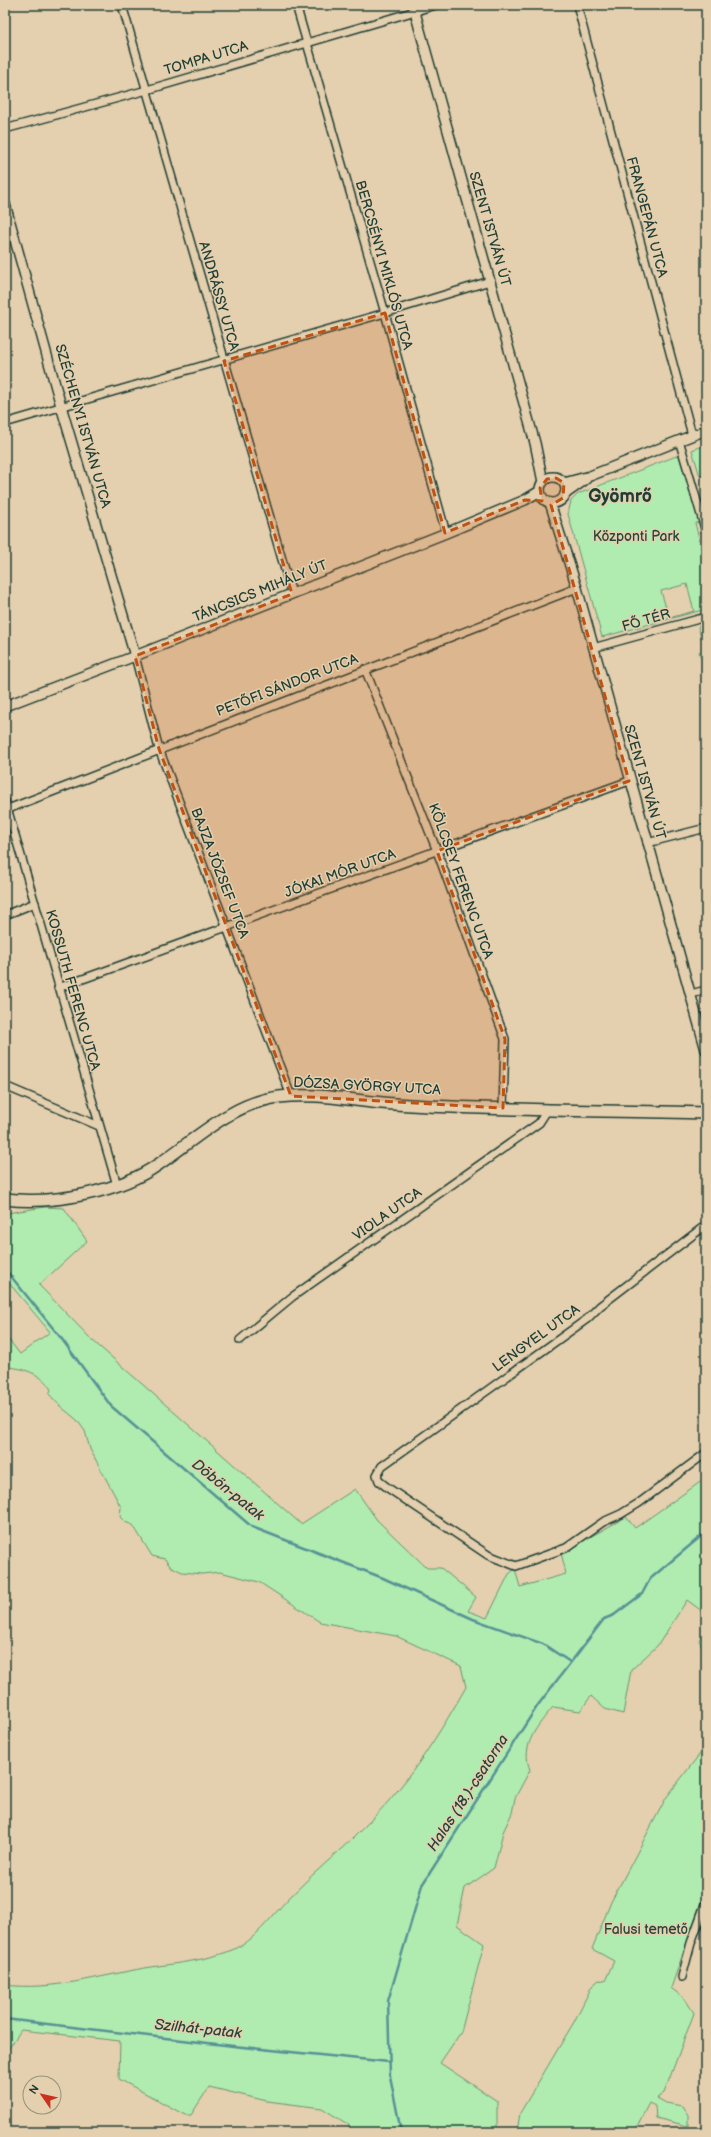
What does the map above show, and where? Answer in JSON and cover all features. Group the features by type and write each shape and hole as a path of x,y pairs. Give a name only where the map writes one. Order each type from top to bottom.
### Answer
{"main road":[{"name":"DÓZSA GYÖRGY UTCA","path":"5,1199 52,1199 92,1192 117,1185 157,1166 221,1119 242,1107 263,1100 291,1096 317,1096 395,1104 706,1113"}],"street":[{"name":"ANDRÁSSY UTCA","path":"122,5 292,594"},
{"name":"BERCSÉNYI MIKLÓS UTCA","path":"296,5 386,313 446,533"},
{"name":"TOMPA UTCA","path":"5,129 147,90 414,8 436,5"},
{"name":"FRANGEPÁN UTCA","path":"577,5 692,435"},
{"name":"SZENT ISTVÁN ÚT","path":"414,8 539,460 544,494 558,522 706,1050"},
{"name":"SZÉCHENYI ISTVÁN UTCA","path":"5,204 61,406 135,656"},
{"path":"5,423 224,361 490,281"},
{"path":"553,477 564,483 590,476 706,430"},
{"path":"680,440 706,532"},
{"name":"SZENT ISTVÁN ÚT","path":"539,460 553,477"},
{"path":"544,494 563,498 590,476"},
{"name":"TÁNCSICS MIHÁLY ÚT","path":"5,706 446,533 525,500 544,494 553,477"},
{"name":"SZENT ISTVÁN ÚT","path":"558,522 566,488 564,483"},
{"name":"PETŐFI SÁNDOR UTCA","path":"8,809 159,749 577,588"},
{"name":"FŐ TÉR","path":"593,648 706,617"},
{"name":"BAJZA JÓZSEF UTCA","path":"135,656 159,749 291,1096"},
{"name":"KÖLCSEY FERENC UTCA","path":"365,669 437,851 505,1039 503,1108"},
{"name":"JÓKAI MÓR UTCA","path":"58,988 630,781"},
{"name":"KOSSUTH FERENC UTCA","path":"5,801 58,988 117,1185"},
{"path":"647,843 706,828"},
{"path":"5,915 35,903"},
{"path":"691,994 706,990"},
{"path":"5,1086 99,1126"},
{"name":"VIOLA UTCA","path":"240,1340 292,1297 539,1123 548,1109"},
{"name":"LENGYEL UTCA","path":"706,1226 600,1306 588,1318 480,1394 378,1470 377,1475 379,1481 396,1494 488,1555 516,1566 565,1548 604,1522 641,1502 706,1453"},
{"path":"682,1976 690,1943 706,1902"}],"highlighted area":[{"path":"385,313 445,533 525,500 542,501 540,488 547,479 556,478 564,483 563,498 551,505 629,781 437,851 505,1039 503,1108 291,1096 159,749 135,656 292,594 224,361"}],"green space":[{"path":"706,445 706,474 700,476 692,450"},
{"name":"Központi Park","path":"679,455 700,522 695,523 706,566 706,609 602,637 568,514 571,501 578,494","holes":["687,584 694,611 669,618 661,591"]},
{"path":"706,625 706,669 704,670 699,652 705,650 698,627"},
{"path":"45,1207 64,1208 87,1241 39,1285 92,1340 301,1524 355,1489 377,1520 427,1568 441,1568 476,1597 468,1611 487,1618 509,1574 515,1569 520,1587 566,1574 561,1552 626,1517 635,1528 706,1478 706,1614 687,1600 658,1645 631,1670 623,1714 605,1709 591,1696 580,1711 553,1707 536,1728 529,1744 527,1752 530,1770 515,1798 512,1813 503,1832 494,1868 465,1888 457,1925 484,1944 461,2032 440,2063 497,2101 497,2132 350,2132 349,2125 322,2108 267,2101 209,2087 191,2115 185,2115 119,2079 120,2041 21,2030 5,2054 5,1985 40,1986 75,1982 145,1968 192,1961 215,1956 237,1948 251,1939 301,1886 354,1837 388,1802 424,1755 466,1687 461,1666 396,1636 320,1622 259,1582 220,1572 202,1574 182,1572 170,1566 165,1559 152,1556 133,1525 125,1522 120,1517 121,1507 90,1449 85,1431 77,1420 60,1406 49,1394 51,1390 48,1384 38,1376 18,1368 5,1367 5,1347 9,1340 20,1354 50,1332 5,1278 5,1211 7,1213"},
{"path":"706,1628 706,1655 699,1640"},
{"name":"Falusi temető","path":"706,1746 706,1887 671,1988 685,1999 694,2013 664,2093 657,2098 666,2103 682,2106 688,2115 688,2126 656,2118 655,2106 649,2103 634,2132 517,2132 520,2113 574,2022 592,1986 599,1980 605,1981 614,1961 592,1949 611,1902 666,1798"}],"waterway":[{"name":"Döbön-patak","path":"5,1269 61,1338 111,1406 252,1527 383,1578 473,1619 543,1644 570,1662"},
{"name":"Halas (18.)-csatorna","path":"401,2132 390,2076 388,2001 422,1885 538,1705 604,1619 614,1615 642,1594 650,1579 706,1532"},
{"name":"Szilhát-patak","path":"5,2019 233,2046 389,2062"}],"district":[{"name":"Gyömrő","path":"620,496"}]}
